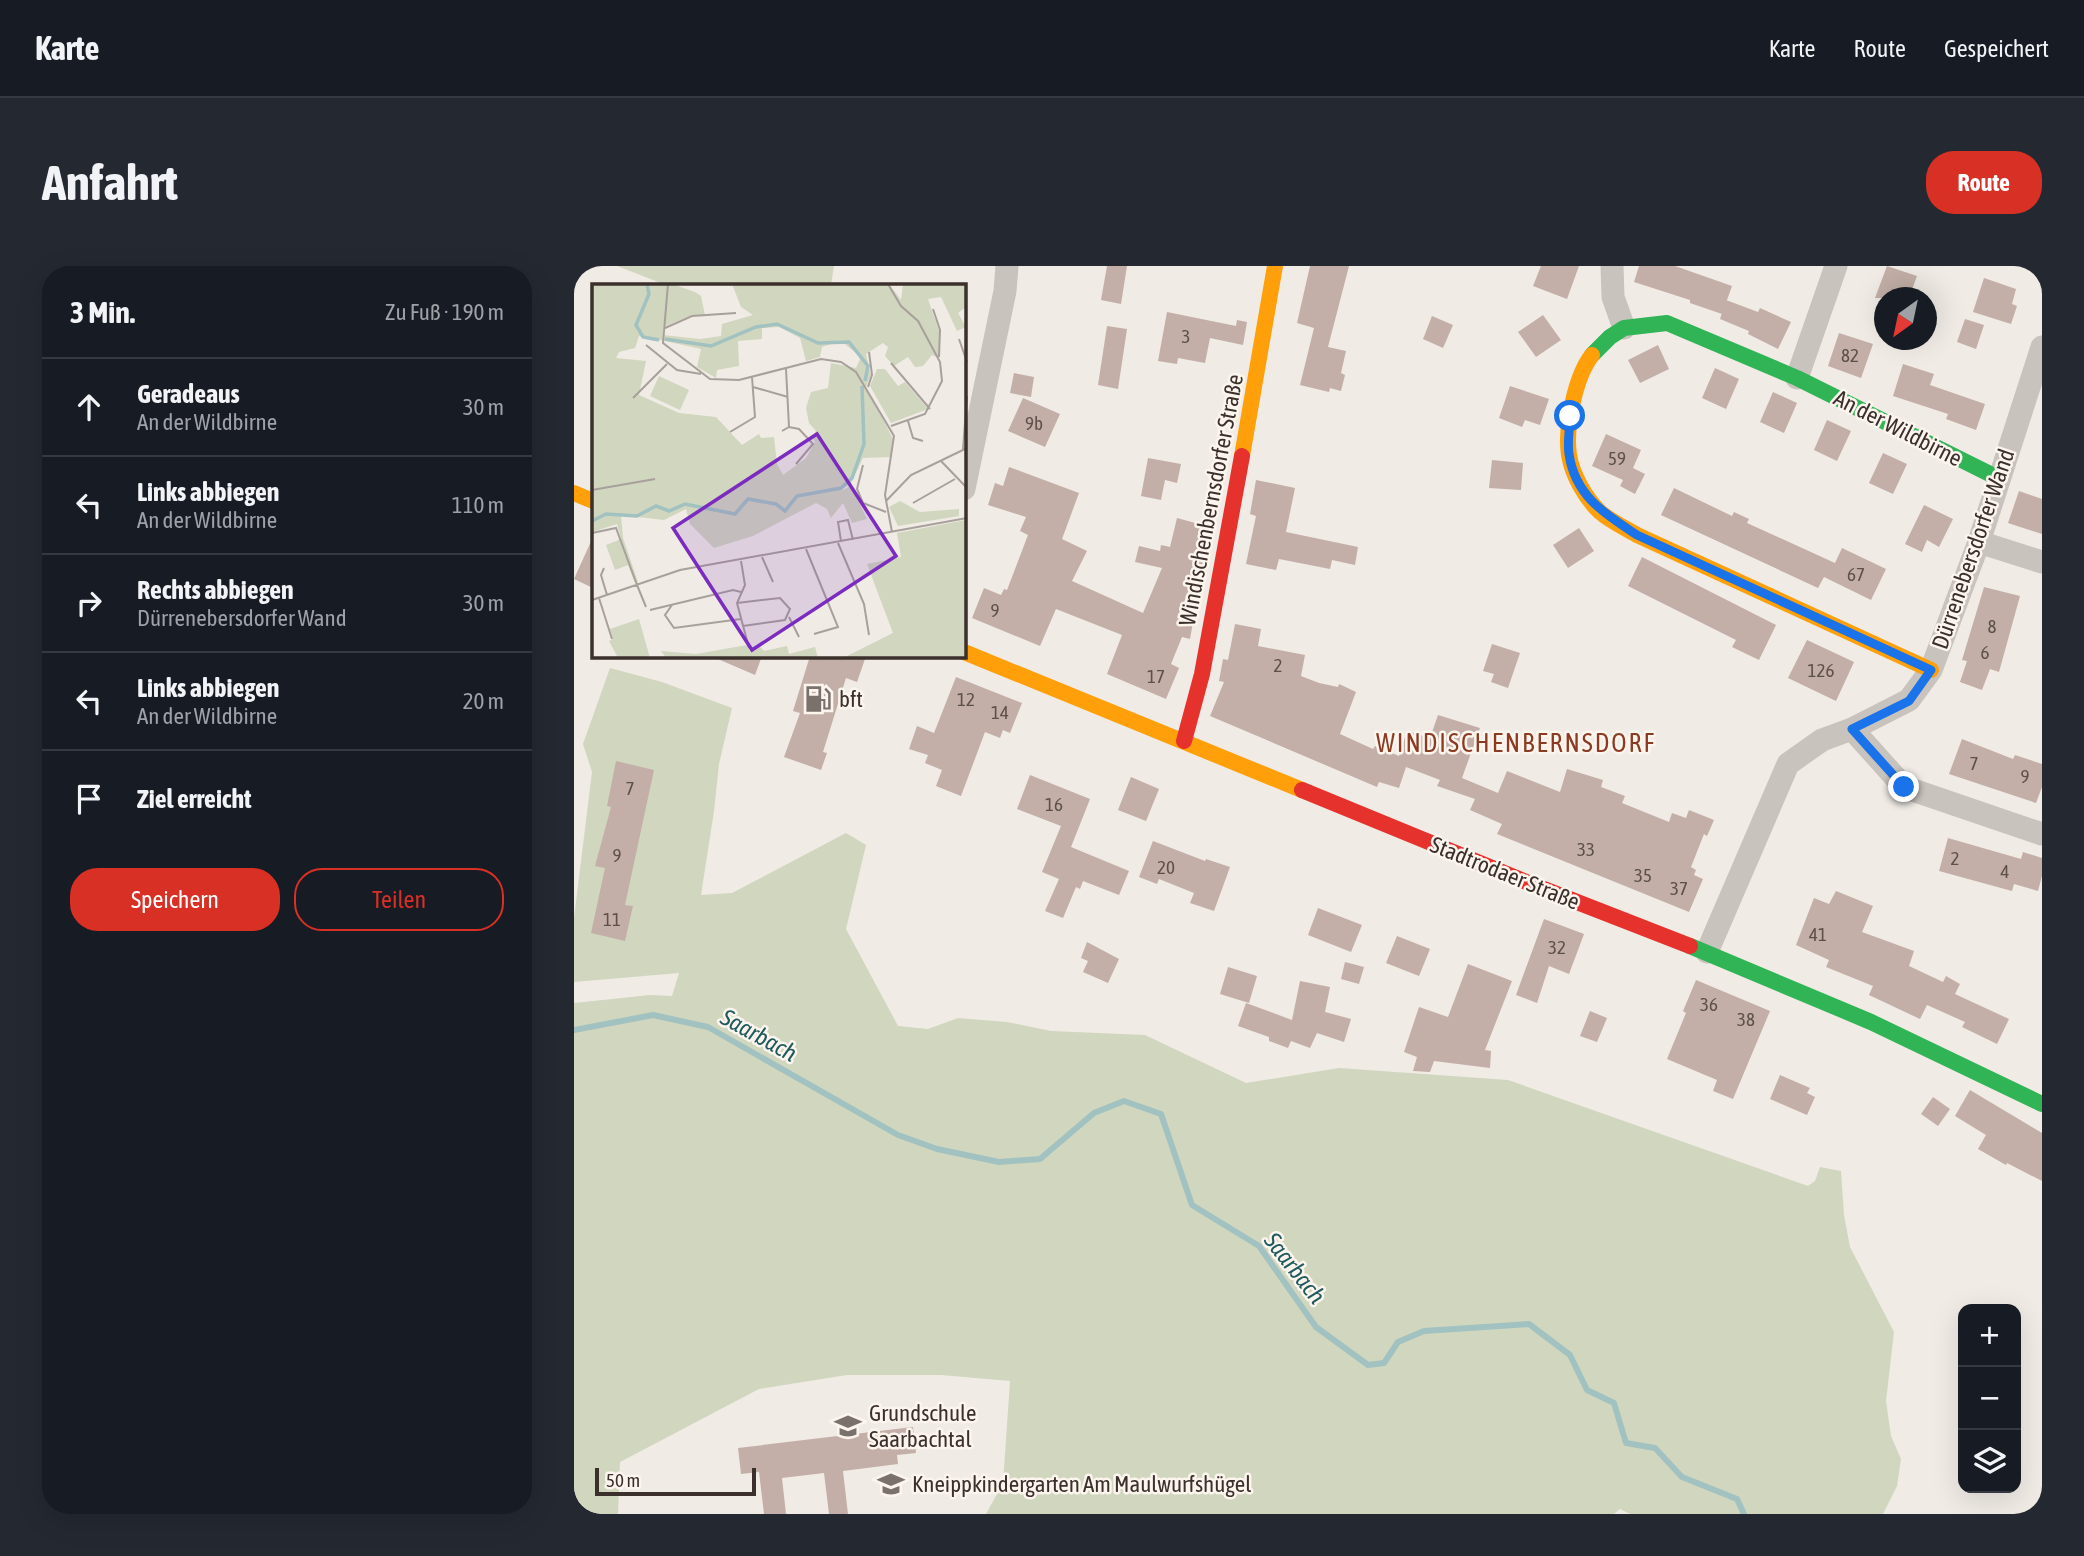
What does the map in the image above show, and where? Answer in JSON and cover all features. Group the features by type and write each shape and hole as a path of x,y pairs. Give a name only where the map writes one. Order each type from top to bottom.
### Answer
{"street":[{"path":"966,479 1005,291 1007,266"},
{"name":"Windischenbernsdorfer Straße","path":"1184,741 1194,711 1257,379 1275,266"},
{"path":"1612,266 1613,297 1624,328 1610,337 1590,357 1577,382 1570,416 1569,454 1579,484 1601,512 1637,535 1931,670"},
{"path":"1797,377 1836,266"},
{"name":"An der Wildbirne","path":"1624,328 1667,323 1797,377 1998,478"},
{"name":"Dürrenebersdorfer Wand","path":"1707,952 1788,764 1822,740 1852,729 1909,701 1931,670 1979,542 2042,347"},
{"path":"574,493 592,501"},
{"path":"1979,542 2042,562"},
{"name":"Stadtrodaer Straße","path":"966,653 1536,886 1707,952 1871,1022 2042,1104"},
{"path":"1852,729 1904,787 2042,834"}],"green space":[{"path":"617,266 834,266 831,284 663,284"},
{"path":"610,668 662,682 732,708 719,764 701,895 732,893 846,833 866,845 846,929 898,1026 928,1029 958,1018 1007,1022 1051,1031 1145,1035 1246,1083 1339,1068 1508,1080 1808,1186 1815,1181 1820,1167 1841,1171 1844,1215 1850,1247 1894,1332 1886,1401 1891,1436 1901,1459 1897,1486 1883,1514 1630,1514 1620,1509 1614,1514 986,1514 1003,1483 1010,1381 941,1375 847,1375 759,1389 620,1462 618,1514 574,1514 574,1003 650,995 672,996 679,973 574,982 574,918 592,772 583,744"}],"building":[{"path":"1107,266 1127,266 1121,304 1101,300"},
{"path":"1310,266 1349,266 1328,347 1346,351 1341,373 1345,375 1341,391 1330,388 1329,392 1300,385 1314,328 1297,323"},
{"path":"1541,266 1579,266 1567,299 1533,286"},
{"path":"1639,266 1675,266 1732,286 1722,314 1690,303 1690,300 1634,282"},
{"path":"1887,266 1917,276 1913,287 1879,287"},
{"path":"1984,278 2016,289 2012,304 2017,306 2011,324 1973,312"},
{"path":"1726,300 1758,312 1760,308 1791,322 1778,349 1748,334 1749,331 1720,319"},
{"path":"1167,312 1236,326 1237,320 1247,322 1243,345 1210,338 1205,363 1178,358 1177,364 1158,361"},
{"path":"1543,315 1561,340 1536,357 1518,332"},
{"path":"1432,316 1453,325 1443,348 1423,339"},
{"path":"1965,319 1984,325 1976,349 1957,342"},
{"path":"1107,326 1127,329 1118,389 1098,385"},
{"path":"1839,333 1873,344 1861,378 1828,366"},
{"path":"1658,345 1669,369 1640,383 1628,360"},
{"path":"1903,364 1934,374 1930,385 1985,404 1976,430 1946,419 1948,414 1893,396"},
{"path":"1715,368 1739,379 1726,409 1702,398"},
{"path":"1014,373 1034,377 1031,397 1010,393"},
{"path":"1510,386 1549,399 1540,425 1525,420 1522,427 1499,418"},
{"path":"1773,392 1797,403 1784,433 1760,422"},
{"path":"1023,398 1060,414 1045,447 1008,431"},
{"path":"1827,420 1851,431 1837,461 1814,450"},
{"path":"1606,434 1641,450 1633,468 1645,474 1635,494 1620,486 1623,480 1592,466"},
{"path":"1883,453 1907,464 1893,494 1869,483"},
{"path":"1148,458 1181,464 1177,483 1165,480 1161,500 1141,496"},
{"path":"1492,460 1523,463 1521,490 1489,488"},
{"path":"1009,467 1079,493 1062,539 1087,551 1072,581 1143,613 1162,568 1135,562 1139,546 1160,551 1161,545 1170,547 1177,518 1210,527 1201,575 1196,574 1177,618 1193,622 1190,639 1182,637 1171,664 1179,668 1166,699 1107,674 1122,635 1056,609 1040,646 972,618 984,588 1001,595 1004,589 1007,590 1028,535 1020,531 1026,517 988,505 995,483 1003,486"},
{"path":"1256,480 1295,488 1286,532 1358,547 1355,565 1332,560 1330,569 1279,559 1276,570 1246,564 1256,516 1250,514"},
{"path":"1674,488 1732,516 1734,512 1749,519 1747,523 1835,563 1842,548 1886,569 1871,600 1824,577 1818,588 1661,515"},
{"path":"2019,491 2042,499 2042,534 2008,523"},
{"path":"1924,505 1953,519 1939,547 1927,540 1922,552 1905,544"},
{"path":"1579,528 1594,551 1568,568 1553,545"},
{"path":"592,539 592,588 574,579"},
{"path":"1642,557 1776,625 1759,660 1732,647 1736,640 1628,586"},
{"path":"1984,587 2020,596 1999,672 1990,669 1982,690 1960,682 1967,661 1962,660"},
{"path":"1235,624 1261,629 1258,646 1305,655 1301,676 1338,687 1339,684 1356,692 1340,734 1373,749 1375,746 1399,756 1407,731 1430,738 1438,715 1480,728 1462,778 1498,793 1507,771 1560,792 1567,769 1603,780 1601,787 1625,796 1622,803 1669,822 1672,813 1686,818 1689,810 1714,820 1707,836 1704,834 1691,867 1696,870 1694,875 1703,879 1689,912 1497,834 1502,824 1470,810 1475,799 1437,786 1440,780 1406,767 1399,788 1379,782 1377,787 1210,716 1224,682 1219,681 1223,659 1228,660"},
{"path":"1807,640 1854,662 1836,701 1788,678"},
{"path":"1492,644 1520,653 1508,688 1491,682 1494,674 1483,671"},
{"path":"716,658 761,658 755,675"},
{"path":"809,658 865,658 857,682 846,678 823,752 827,753 821,770 784,757 800,713 793,711"},
{"path":"956,677 1022,703 1010,733 1003,730 1000,738 985,732 961,796 936,786 942,770 925,763 928,755 909,749 917,726 934,733"},
{"path":"1962,739 2013,759 2015,755 2042,764 2042,787 2036,803 1949,774"},
{"path":"616,761 654,770 625,905 633,906 625,941 591,933 605,868 595,866 611,807 607,806"},
{"path":"1030,775 1090,799 1071,847 1129,871 1119,895 1083,881 1080,889 1076,887 1063,918 1045,911 1059,879 1042,872 1061,826 1017,809"},
{"path":"1131,777 1159,789 1146,821 1118,810"},
{"path":"1948,838 2021,859 2023,852 2042,858 2042,876 2038,891 2014,884 2012,891 1939,871"},
{"path":"1153,841 1205,861 1206,859 1230,867 1214,911 1190,903 1194,893 1159,879 1157,884 1139,877"},
{"path":"1836,891 1873,906 1862,932 1914,951 1909,966 1943,982 1946,976 1960,984 1955,994 2009,1019 1997,1044 1962,1027 1965,1022 1927,1005 1920,1019 1869,995 1873,986 1826,967 1829,960 1796,945 1814,898 1829,904"},
{"path":"1318,908 1362,925 1351,952 1308,935"},
{"path":"1544,919 1584,934 1569,974 1549,966 1537,1003 1516,995"},
{"path":"1397,936 1430,949 1419,976 1386,963"},
{"path":"1087,942 1119,959 1108,983 1083,972 1088,961 1081,958"},
{"path":"1345,962 1364,967 1359,984 1341,979"},
{"path":"1468,964 1512,981 1485,1050 1491,1051 1490,1068 1434,1061 1430,1072 1413,1071 1417,1057 1404,1052 1419,1007 1448,1017"},
{"path":"1228,967 1257,976 1249,1003 1220,994"},
{"path":"1696,980 1770,1011 1733,1099 1713,1091 1717,1080 1667,1059"},
{"path":"1300,981 1330,987 1325,1012 1351,1019 1344,1042 1317,1033 1310,1048 1291,1041 1288,1048 1269,1041 1269,1037 1238,1026 1246,1003 1292,1020"},
{"path":"1590,1011 1607,1018 1597,1042 1580,1036"},
{"path":"1780,1075 1810,1088 1807,1093 1815,1097 1807,1115 1770,1099"},
{"path":"1970,1090 2042,1133 2042,1181 1978,1149 1986,1135 1955,1116"},
{"path":"1933,1097 1950,1109 1938,1126 1921,1114"},
{"path":"913,1427 916,1453 897,1455 898,1464 843,1471 848,1514 829,1514 824,1473 782,1478 786,1514 764,1514 759,1472 741,1474 738,1448"}],"waterway":[{"name":"Saarbach","path":"574,1030 653,1015 708,1027 898,1135 937,1149 999,1162 1040,1159 1094,1113 1124,1101 1161,1114 1192,1205 1259,1246 1316,1327 1368,1365 1384,1363 1398,1342 1424,1331 1529,1324 1570,1355 1587,1390 1614,1403 1626,1443 1655,1448 1682,1477 1737,1499 1744,1514"}],"traffic: fast":[{"path":"1592,355 1610,337 1624,328 1667,323 1797,378 1998,478"},
{"path":"1690,946 1871,1022 2042,1104"}],"traffic: slow":[{"path":"1242,456 1275,266"},
{"path":"1592,355 1576,389 1568,444 1576,478 1584,493 1600,512 1637,535 1931,670"},
{"path":"574,493 592,501"},
{"path":"966,653 1302,790"}],"traffic: jam":[{"path":"1184,741 1202,674 1242,456"},
{"path":"1302,790 1690,946"}],"place":[{"name":"bft","path":"818,699"},
{"name":"Grundschule Saarbachtal","path":"848,1426"},
{"name":"Kneippkindergarten Am Maulwurfshügel","path":"891,1484"}],"district":[{"name":"WINDISCHENBERNSDORF","path":"1516,743"}],"route":[{"path":"1570,416 1569,454 1579,484 1601,512 1637,535 1931,670 1909,701 1852,729 1904,787"}]}
